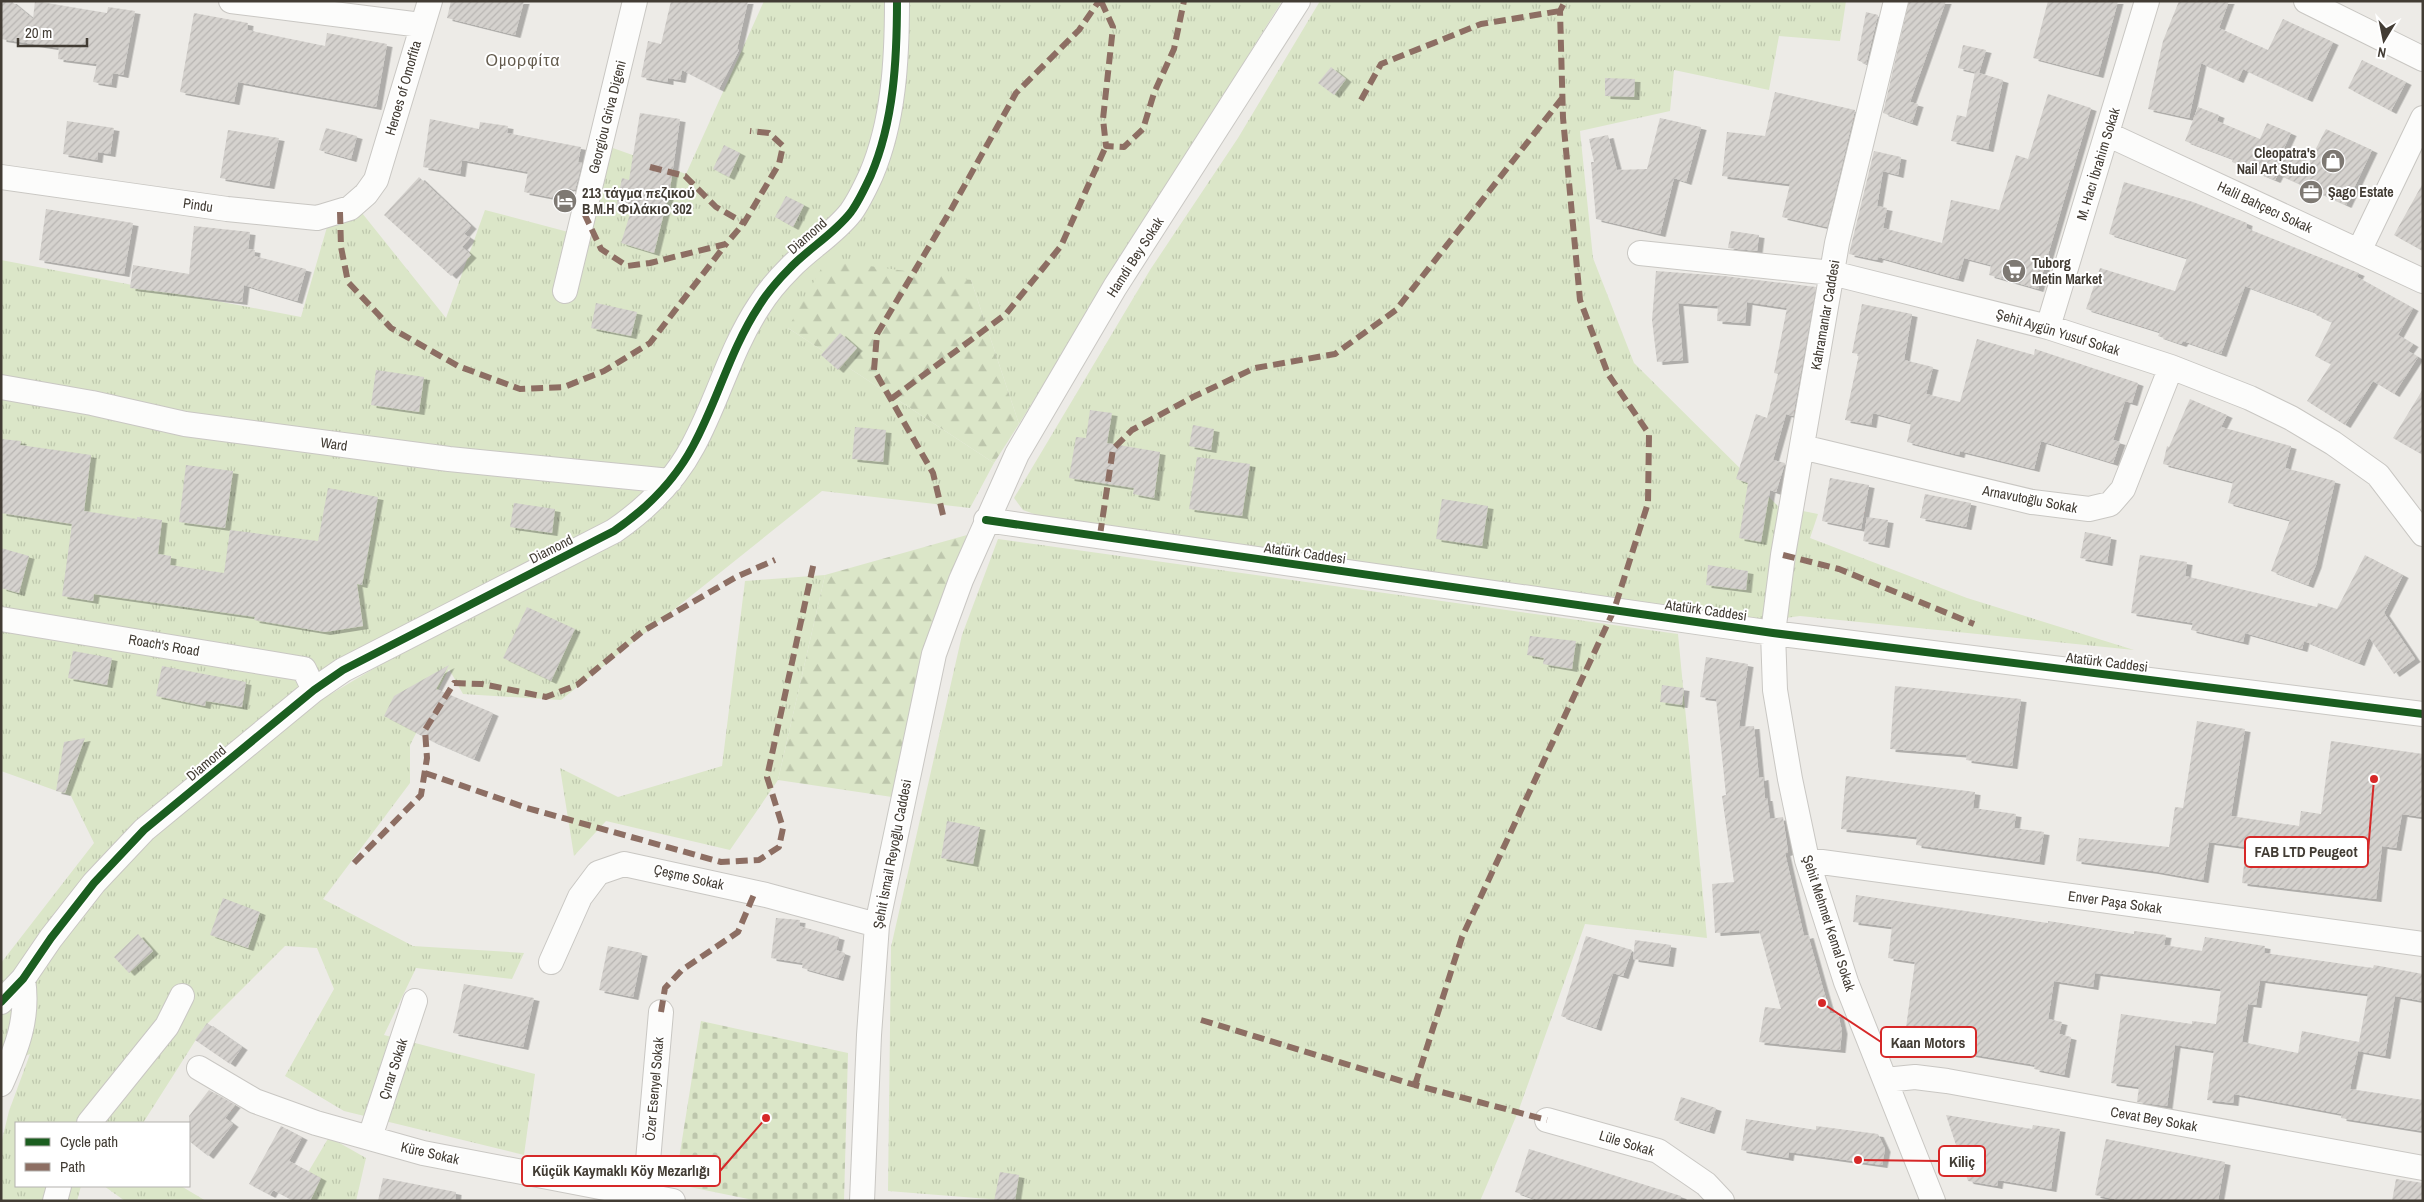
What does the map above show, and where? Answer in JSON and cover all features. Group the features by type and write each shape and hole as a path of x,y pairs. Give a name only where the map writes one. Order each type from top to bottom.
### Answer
{"street":[{"path":"231,1 421,25"},
{"name":"Heroes of Omorfita","path":"378,174 421,25 430,1"},
{"name":"Georgiou Griva Digeni","path":"565,290 635,1"},
{"name":"Diamond","path":"1,1002 23,979 51,938 94,883 144,830 314,690 343,670 614,531 634,518 670,481 694,445 729,360 759,305 789,268 836,228 851,212 870,176 886,129 897,58 897,1"},
{"name":"Hamdi Bey Sokak","path":"986,520 1017,454 1115,287 1298,1"},
{"name":"Kahramanlar Caddesi","path":"1773,633 1783,555 1837,243 1896,1"},
{"name":"M. Hacı İbrahim Sokak","path":"2048,327 2147,1"},
{"path":"2306,1 2423,59"},
{"path":"2359,251 2423,118"},
{"name":"Halil Bahçecı Sokak","path":"2107,134 2423,281"},
{"name":"Pindu","path":"1,176 227,209 317,218 340,212 359,201 372,186 378,174"},
{"name":"Şehit Aygün Yusuf Sokak","path":"1640,253 1832,273 2048,327 2171,367 2250,398 2291,418 2333,443 2378,475 2423,534"},
{"name":"Arnavutoğlu Sokak","path":"1802,447 2032,502 2089,510 2102,508 2110,504 2123,489 2171,367"},
{"name":"Ward","path":"1,388 92,403 185,424 449,459 670,481"},
{"name":"Atatürk Caddesi","path":"986,520 1773,633 2423,714"},
{"name":"Şehit İsmail Reyoğlu Caddesi","path":"862,1201 869,1035 877,925 934,654 961,580 986,520"},
{"name":"Roach's Road","path":"1,619 304,669 314,690"},
{"name":"Şehit Mehmet Kemal Sokak","path":"1773,633 1775,690 1779,724 1807,860 1846,982 1933,1201"},
{"name":"Enver Paşa Sokak","path":"1807,860 2423,944"},
{"name":"Çeşme Sokak","path":"551,962 580,897 598,873 624,864 766,895 877,925"},
{"path":"1,1084 19,1041 26,998 23,979"},
{"path":"90,1122 167,1026 182,996"},
{"name":"Çınar Sokak","path":"370,1137 415,1000"},
{"name":"Özer Esenyel Sokak","path":"645,1195 661,1012"},
{"name":"Küre Sokak","path":"199,1068 254,1100 316,1123 423,1153 673,1201"},
{"name":"Cevat Bey Sokak","path":"1885,1080 1915,1077 1947,1081 2423,1168"},
{"name":"Lüle Sokak","path":"1547,1120 1658,1152 1706,1184 1722,1201"},
{"path":"55,1201 59,1187"}],"green space":[{"path":"764,1 1282,1 1019,424 971,280 788,328 994,463 970,508 822,491 561,700 463,694 449,669 410,745 410,783 323,899 413,946 524,953 512,979 416,968 384,1035 535,1074 524,1155 344,1111 285,1076 334,989 317,948 285,946 204,1027 144,1122 15,1122 15,1187 81,1187 77,1201 1,1201 1,1144 9,1111 30,1054 1,1065 1,963 94,843 71,796 1,771 1,260 301,317 327,227 362,213 446,318 485,210 587,237 610,147 686,174","holes":["425,628 430,635 331,694"]},
{"path":"1320,1 1846,1 1840,41 1779,36 1769,90 1674,70 1670,111 1580,131 1593,258 1634,363 1778,506 1818,514 1810,538 1967,598 2134,650 1800,616 1763,621 1045,518 1023,510 1014,498 1150,270 1238,138"},
{"path":"826,260 971,280 1019,424 994,463 788,328"},
{"path":"967,535 917,677 892,797 778,780 825,575"},
{"path":"998,539 1678,634 1707,938 1585,924 1518,1112 1480,1201 1014,1201 888,1191 891,947 962,635"},
{"path":"825,575 778,780 730,850 606,821 574,856 560,768 618,797 722,766 745,581"},
{"path":"701,1021 848,1053 844,1201 758,1201 675,1184"},
{"path":"329,1137 366,1158 356,1201 291,1201"},
{"path":"105,1187 183,1187 206,1201 125,1201"}],"building":[{"path":"1,1 11,1 33,19 35,1 107,13 108,7 135,11 123,75 113,73 111,85 93,82 97,64 58,59 59,48 1,39"},
{"path":"451,1 524,1 515,35 447,18"},
{"path":"671,1 748,1 737,49 739,50 719,89 682,70 680,80 668,78 668,82 641,77 648,41 661,44"},
{"path":"1909,1 1946,1 1910,102 1918,104 1912,123 1883,113"},
{"path":"2048,1 2118,1 2098,75 2033,58"},
{"path":"2179,1 2229,1 2219,28 2268,50 2283,19 2333,42 2307,99 2243,69 2238,80 2201,63 2189,118 2148,109 2163,41"},
{"path":"1866,12 1878,15 1866,64 1857,60"},
{"path":"194,13 248,23 247,30 325,46 327,33 387,44 376,107 238,82 234,102 180,92"},
{"path":"1963,45 1986,50 1979,73 2003,80 1988,149 1951,141 1957,115 1966,117 1975,72 1958,68"},
{"path":"2362,60 2406,82 2391,111 2348,88"},
{"path":"1331,67 1346,79 1334,95 1318,83"},
{"path":"1605,78 1635,79 1634,97 1605,96"},
{"path":"1775,92 1855,110 1827,227 1782,217 1790,184 1722,176 1727,132 1765,136"},
{"path":"2048,94 2091,108 2038,289 1989,275 1991,265 1964,258 1958,279 1878,257 1877,260 1849,254 1874,151 1901,157 1898,175 1883,171 1877,206 1887,208 1883,228 1942,243 1951,200 1999,210 2016,155 2028,159"},
{"path":"2198,107 2219,115 2217,121 2260,139 2267,123 2291,133 2283,150 2309,162 2326,129 2372,150 2346,205 2278,174 2275,180 2232,162 2233,159 2185,141"},
{"path":"640,113 680,119 670,189 654,253 621,243 631,211 616,207 622,178 629,180"},
{"path":"1660,118 1701,127 1686,182 1674,178 1660,234 1596,219 1591,162 1594,162 1589,139 1608,135 1617,170 1647,169"},
{"path":"430,119 479,129 480,122 508,126 507,133 581,147 578,162 582,163 575,190 568,188 565,200 524,192 528,172 462,160 460,174 423,167"},
{"path":"67,121 114,128 110,154 98,152 97,160 63,154"},
{"path":"326,128 357,136 351,159 319,150"},
{"path":"228,130 279,138 269,186 220,178"},
{"path":"724,145 740,153 729,177 713,169"},
{"path":"419,177 471,226 464,234 470,238 462,247 471,255 451,276 384,215"},
{"path":"2124,182 2193,202 2247,223 2246,228 2359,273 2357,277 2413,308 2398,335 2413,344 2408,351 2418,357 2394,394 2373,381 2345,425 2307,401 2331,364 2315,356 2332,322 2316,315 2317,313 2245,286 2221,354 2183,341 2181,344 2158,336 2160,332 2086,309 2100,268 2175,291 2187,258 2109,234"},
{"path":"2423,183 2423,251 2394,235"},
{"path":"786,196 804,205 793,227 775,217"},
{"path":"46,209 133,223 124,274 39,260"},
{"path":"194,226 250,232 248,249 255,250 254,256 306,269 297,301 244,285 242,302 130,288 133,265 189,274"},
{"path":"1731,231 1759,235 1757,251 1728,248"},
{"path":"1656,271 1724,276 1816,287 1793,416 1786,414 1773,460 1785,463 1776,492 1770,490 1761,542 1739,538 1748,483 1736,479 1756,414 1767,418 1778,374 1774,373 1787,308 1747,302 1745,323 1717,321 1718,306 1678,303 1683,360 1657,362 1652,320"},
{"path":"596,303 637,312 631,336 591,328"},
{"path":"1862,304 1912,314 1904,360 1933,367 1926,394 1960,402 1977,339 2034,355 2035,349 2138,383 2132,403 2125,401 2113,440 2120,442 2113,463 2041,441 2034,469 1960,451 1959,455 1907,442 1911,423 1873,413 1871,425 1845,420 1859,354 1852,353"},
{"path":"840,333 857,348 838,370 821,355"},
{"path":"376,370 424,377 419,412 371,405"},
{"path":"2423,389 2423,455 2393,438"},
{"path":"2190,399 2227,415 2221,427 2291,446 2285,468 2335,481 2316,565 2308,585 2271,571 2290,520 2228,503 2233,482 2163,464 2167,446 2169,447"},
{"path":"1090,410 1112,413 1107,443 1160,452 1154,498 1133,494 1134,488 1069,478 1076,437 1086,438"},
{"path":"1193,425 1214,429 1211,450 1189,446"},
{"path":"855,427 886,430 883,462 852,459"},
{"path":"1,439 21,441 20,445 91,455 84,511 137,519 137,517 162,520 158,554 171,556 170,565 224,573 230,530 318,541 328,488 378,497 362,585 357,584 363,626 325,632 254,620 255,617 94,594 93,601 62,596 72,524 1,513"},
{"path":"1197,457 1250,464 1242,516 1189,509"},
{"path":"186,465 233,471 225,528 179,522"},
{"path":"1830,478 1869,485 1861,529 1822,521"},
{"path":"1925,494 1971,503 1966,527 1920,518"},
{"path":"1442,499 1488,506 1482,546 1436,539"},
{"path":"514,503 555,509 552,533 510,527"},
{"path":"1867,517 1888,520 1884,545 1863,541"},
{"path":"2085,532 2111,537 2107,563 2080,558"},
{"path":"1,548 29,556 19,593 1,588"},
{"path":"2140,555 2187,562 2185,576 2317,607 2318,603 2337,609 2365,555 2403,575 2384,613 2415,659 2394,674 2369,637 2359,663 2304,641 2302,649 2245,633 2243,642 2191,630 2193,623 2131,613"},
{"path":"1708,565 1748,571 1746,590 1706,585"},
{"path":"527,607 575,629 551,681 503,658"},
{"path":"1530,636 1576,641 1572,669 1543,664 1544,658 1527,655"},
{"path":"73,651 112,658 107,685 68,678"},
{"path":"1706,657 1748,664 1739,727 1754,726 1759,778 1763,777 1770,819 1783,817 1788,852 1785,853 1804,936 1808,935 1830,1013 1838,1014 1842,1031 1840,1050 1759,1042 1765,1007 1781,1009 1759,930 1715,933 1712,884 1734,882 1722,796 1726,795 1716,699 1700,697"},
{"path":"449,665 436,689 493,713 474,759 432,741 384,716 394,696"},
{"path":"162,666 246,682 242,707 206,701 205,706 156,696"},
{"path":"1662,685 1684,688 1682,705 1660,702"},
{"path":"1895,686 2021,699 2012,766 1966,760 1967,755 1890,749"},
{"path":"2197,721 2245,729 2231,816 2299,826 2301,811 2321,814 2331,741 2423,754 2423,817 2402,814 2396,848 2382,846 2376,899 2242,883 2246,847 2209,842 2203,880 2153,871 2076,861 2079,838 2169,847 2175,807 2183,808"},
{"path":"85,738 65,793 56,791 64,742"},
{"path":"1846,776 1975,792 1973,808 2016,814 2014,828 2044,832 2039,862 1916,845 1917,837 1841,829"},
{"path":"947,821 980,827 973,864 941,858"},
{"path":"1856,895 2048,923 2048,921 2134,934 2134,931 2166,935 2164,945 2202,951 2205,937 2265,946 2264,953 2373,968 2374,965 2423,974 2423,1001 2395,996 2385,1056 2358,1051 2350,1089 2423,1100 2423,1131 2341,1118 2342,1114 2234,1094 2233,1103 2207,1100 2214,1051 2175,1045 2167,1106 2137,1102 2139,1087 2111,1083 2121,1014 2192,1024 2192,1021 2216,1024 2221,989 2095,973 2093,987 2054,981 2048,1019 2062,1022 2059,1034 2071,1037 2064,1075 2034,1069 2035,1065 1970,1054 1970,1052 1904,1042 1915,962 1888,958 1892,927 1853,922","holes":["2260,980 2368,994 2359,1042 2302,1031 2298,1053 2242,1042 2248,1004 2256,1005"]},
{"path":"223,898 260,912 248,948 210,935"},
{"path":"776,918 800,920 799,926 839,937 836,950 845,953 838,978 802,968 803,963 771,958"},
{"path":"138,934 153,951 129,973 114,957"},
{"path":"1586,936 1632,950 1623,976 1613,973 1596,1028 1561,1016"},
{"path":"1635,940 1671,945 1668,964 1633,959"},
{"path":"608,946 642,953 633,997 599,990"},
{"path":"464,984 534,998 523,1047 453,1033"},
{"path":"207,1023 242,1047 230,1064 195,1040"},
{"path":"209,1090 235,1105 225,1118 233,1124 208,1156 190,1142 189,1116"},
{"path":"1681,1097 1716,1108 1709,1131 1674,1120"},
{"path":"1946,1115 2032,1129 2033,1125 2060,1129 2051,1189 1998,1180 1997,1186 1968,1181"},
{"path":"1746,1119 1816,1130 1816,1126 1878,1134 1885,1149 1882,1165 1789,1152 1788,1158 1741,1150"},
{"path":"281,1126 302,1137 289,1161 321,1178 310,1201 294,1201 273,1190 270,1195 249,1184"},
{"path":"2106,1139 2225,1162 2218,1201 2124,1201 2095,1195"},
{"path":"1529,1149 1681,1196 1681,1201 1541,1201 1515,1192"},
{"path":"1000,1172 1019,1175 1015,1201 994,1201"},
{"path":"383,1178 456,1192 455,1201 378,1201"},
{"path":"2396,1179 2423,1183 2423,1201 2392,1201"}],"marked path":[{"path":"943,515 933,473 874,370 877,334 952,208 1016,93 1079,30 1099,1"},
{"path":"1101,1 1113,27 1103,119 1106,146 1124,147 1143,129 1154,93 1174,49 1184,1"},
{"path":"1415,1085 1462,937 1614,610 1648,503 1649,434 1608,374 1580,300 1563,118 1560,11 1565,1"},
{"path":"1361,100 1381,64 1481,24 1560,11"},
{"path":"1100,535 1113,449 1132,430 1193,397 1255,368 1335,354 1396,310 1563,97"},
{"path":"584,213 601,249 627,266 650,263 726,244 744,223 779,164 783,146 769,133 750,131"},
{"path":"891,399 1006,314 1061,246 1106,146"},
{"path":"650,167 685,176 716,207 744,223"},
{"path":"340,212 341,247 348,282 391,328 458,366 520,389 564,387 604,371 650,343 726,244"},
{"path":"1783,555 1839,569 1974,624"},
{"path":"354,863 421,795 427,758 425,730 454,683 482,684 546,697 577,685 643,631 736,577 775,560"},
{"path":"425,773 527,808 721,862 759,860 779,847 783,828 767,777 814,562"},
{"path":"661,1012 665,988 682,970 738,932 755,892"},
{"path":"1201,1020 1415,1085 1547,1120"}],"cycle path":[{"path":"1,1002 23,979 51,938 94,883 144,830 314,690 343,670 614,531 637,513 669,482 686,459 702,429 740,340 762,301 790,268 844,220 854,208 864,190 879,154 893,90 897,1"},
{"path":"986,520 1773,633 2423,714"}],"place":[{"name":"Cleopatra's Nail Art Studio","path":"2333,161"},
{"name":"Şago Estate","path":"2311,192"},
{"name":"213 τάγμα πεζικού B.M.H Φιλάκιο 302","path":"565,201"},
{"name":"Tuborg Metin Market","path":"2014,271"},
{"name":"FAB LTD Peugeot","path":"2374,779"},
{"name":"Kaan Motors","path":"1822,1003"},
{"name":"Küçük Kaymaklı Köy Mezarlığı","path":"766,1118"},
{"name":"Kiliç","path":"1858,1160"}],"district":[{"name":"Ομορφίτα","path":"523,60"}]}
